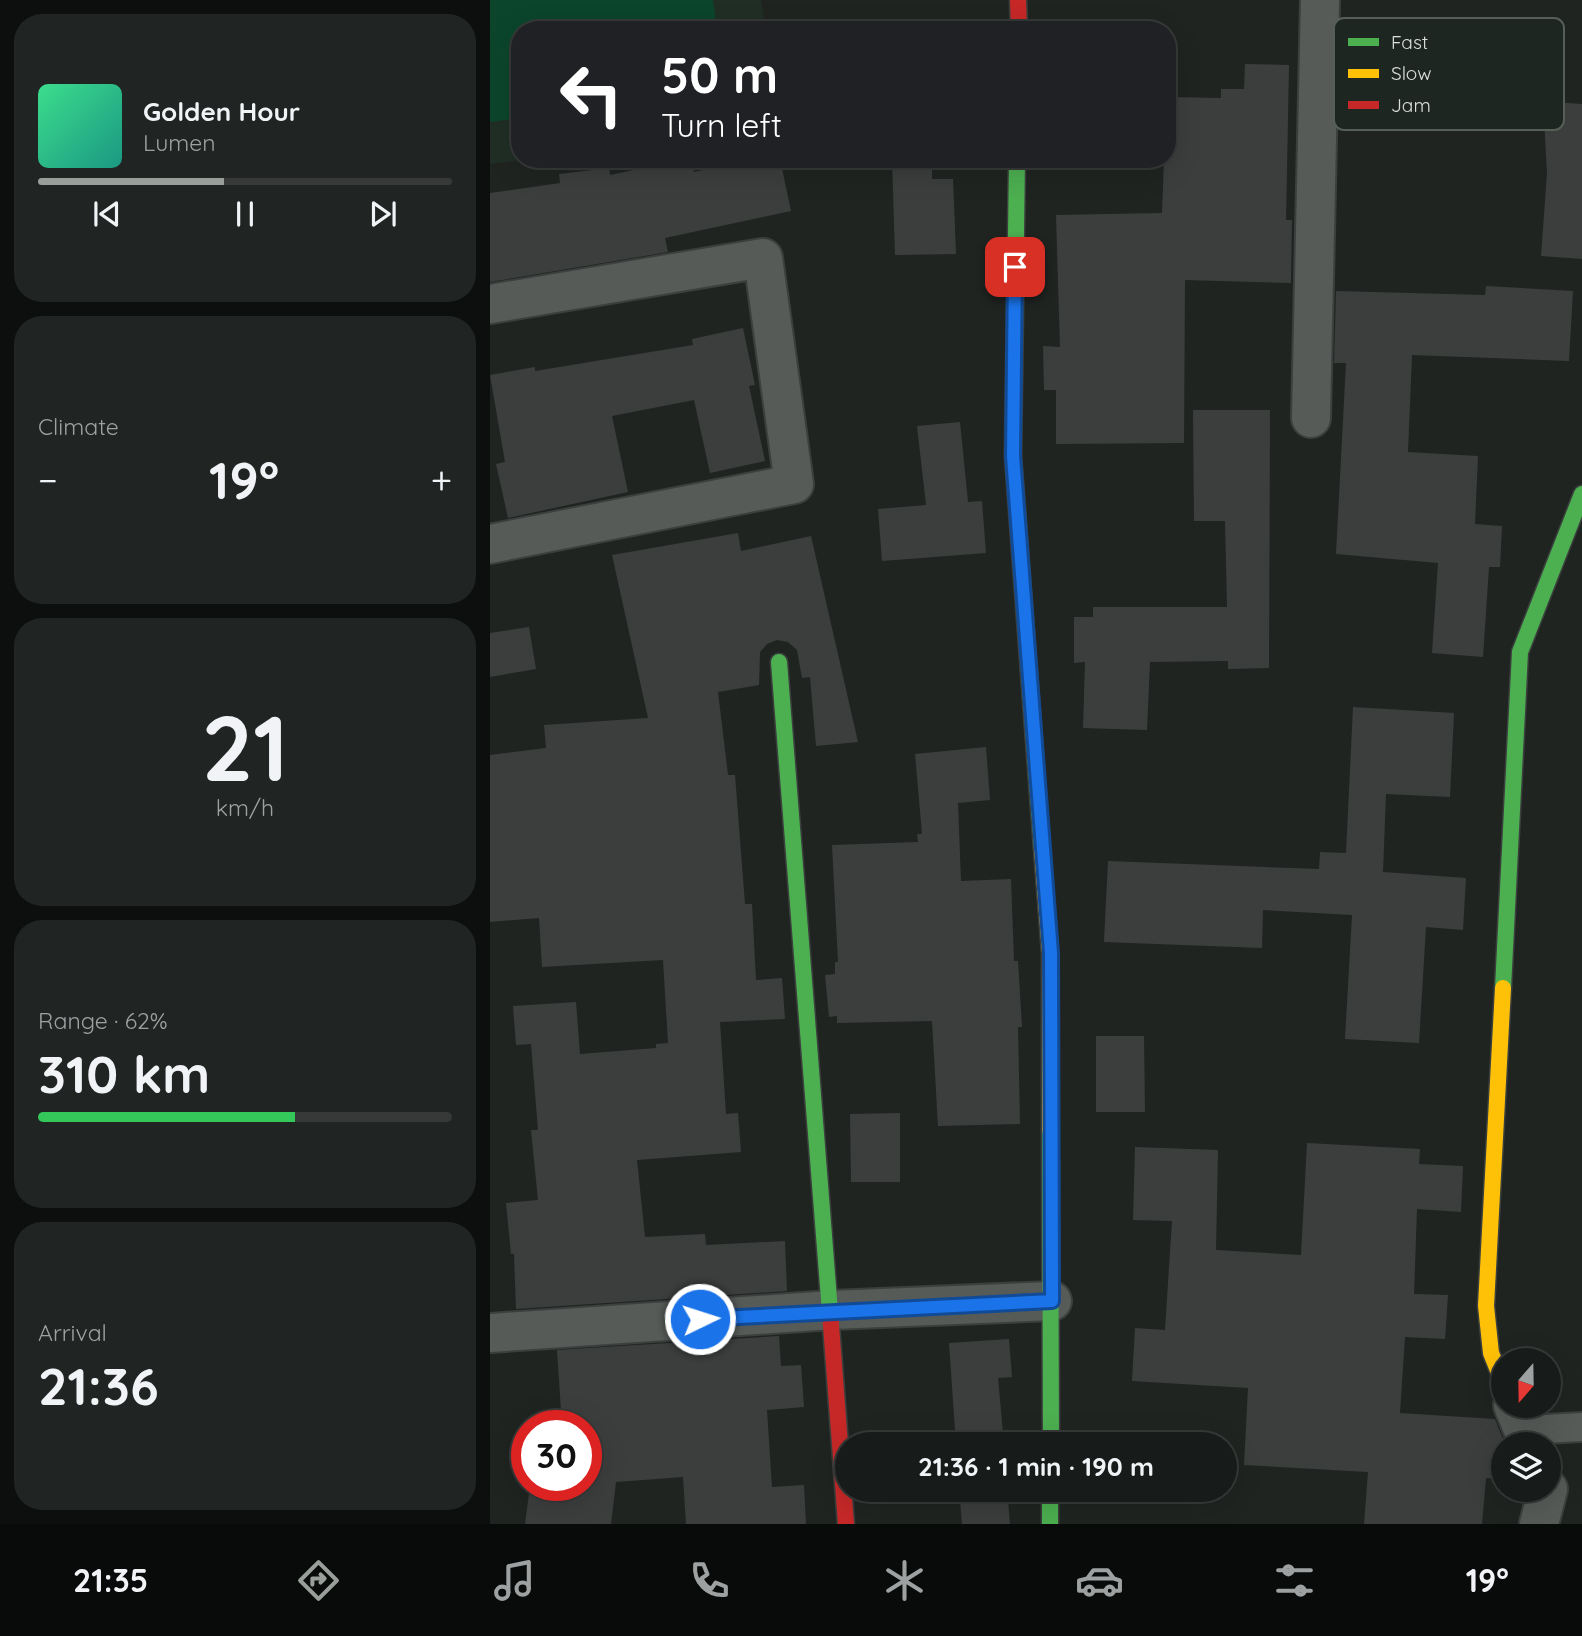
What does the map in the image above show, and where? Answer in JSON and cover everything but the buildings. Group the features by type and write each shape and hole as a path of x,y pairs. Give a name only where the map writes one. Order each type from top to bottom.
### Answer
{"street":[{"path":"1018,0 1019,21"},
{"path":"1311,418 1320,0"},
{"path":"1017,168 1013,456 1051,953 1051,1432"},
{"path":"490,304 763,258 794,484 490,544"},
{"path":"1491,1353 1486,1306 1520,652 1582,494"},
{"path":"779,662 832,1310 846,1524"},
{"path":"490,1333 832,1310 1052,1301"},
{"path":"1050,1502 1050,1524"},
{"path":"1539,1524 1545,1502"}],"lane":[{"path":"1522,1426 1582,1426"}],"shaded area":[{"path":"490,0 761,0 764,21 511,21 511,162 490,164"}],"green space":[{"path":"490,0 713,0 716,21 511,21 511,119 490,122"}],"traffic: fast":[{"path":"1017,168 1013,456 1042,849"},
{"path":"1503,988 1520,652 1582,494"},
{"path":"779,662 830,1312"},
{"path":"1050,1130 1051,1432"},
{"path":"1050,1502 1050,1524"}],"traffic: slow":[{"path":"1042,849 1050,953 1050,1130"},
{"path":"1491,1353 1486,1306 1503,988"}],"traffic: jam":[{"path":"1018,0 1019,21"},
{"path":"830,1312 846,1524"}],"route":[{"path":"700,1319 832,1310 1052,1301 1051,953 1013,456 1015,267"}]}
